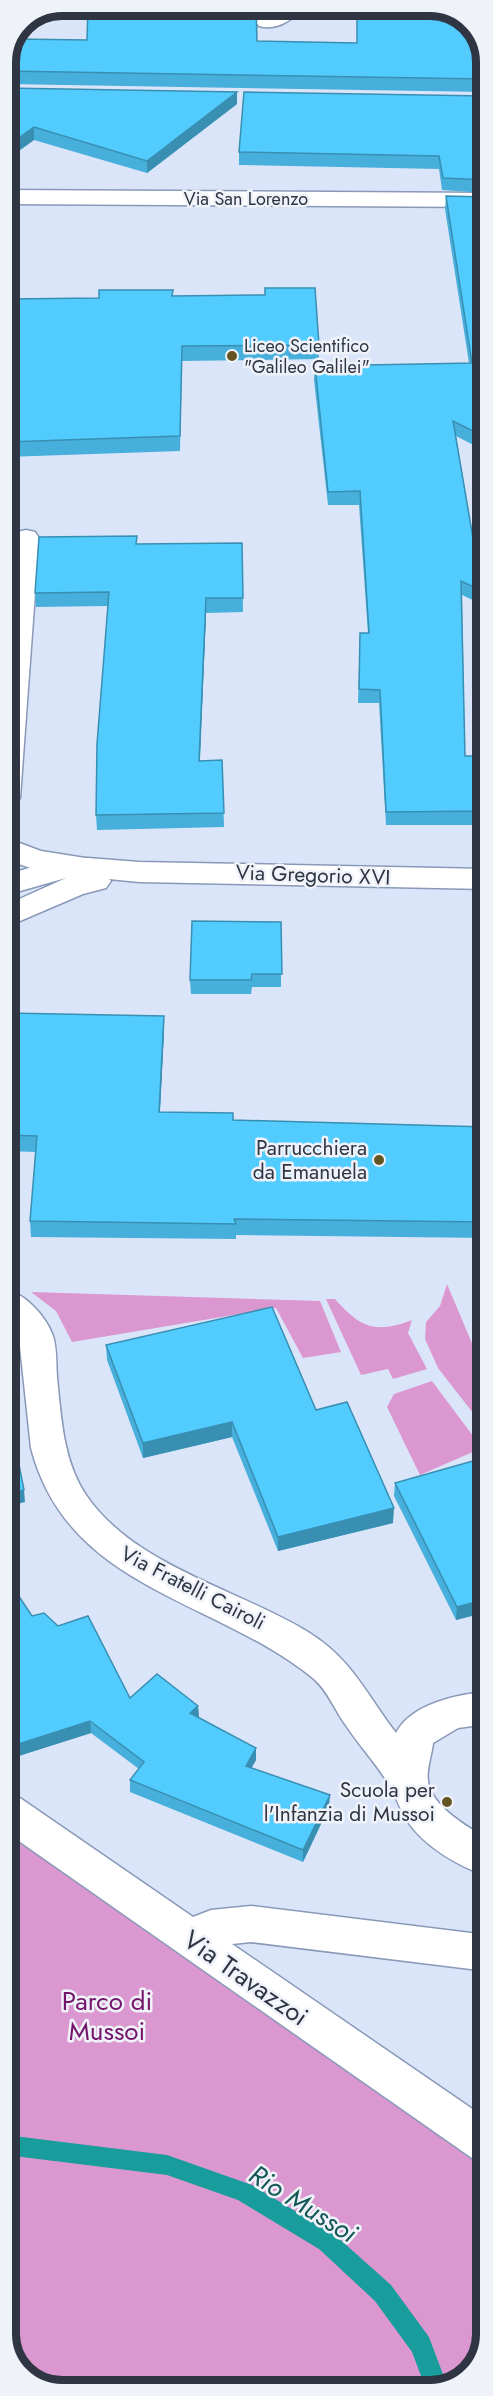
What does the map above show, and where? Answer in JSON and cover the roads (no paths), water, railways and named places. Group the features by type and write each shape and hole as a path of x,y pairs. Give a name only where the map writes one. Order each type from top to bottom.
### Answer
{"street":[{"path":"266,22 281,17"},
{"name":"Via San Lorenzo","path":"16,197 476,200"},
{"path":"16,665 26,538"},
{"name":"Via Gregorio XVI","path":"16,852 50,863 139,872 476,879"},
{"name":"Via Gregorio XVI","path":"16,882 55,870 88,867"},
{"name":"Via Gregorio XVI","path":"16,912 74,886 139,872"},
{"name":"Via Fratelli Cairoli","path":"17,1313 29,1325 36,1337 48,1441 54,1465 66,1492 101,1538 152,1571 238,1611 305,1649 332,1672 408,1781 423,1812 451,1838 476,1853"},
{"path":"408,1781 416,1735 434,1721 459,1710 476,1709"},
{"name":"Via Travazzoi","path":"17,1817 476,2136"},
{"path":"190,1938 211,1928 251,1924 476,1952"}],"waterway":[{"name":"Rio Mussoi","path":"17,2146 167,2165 244,2192 327,2242 383,2293 421,2345 433,2379"}],"place":[{"name":"Liceo Scientifico \"Galileo Galilei\"","path":"232,356"},
{"name":"Parrucchiera da Emanuela","path":"379,1160"},
{"name":"Scuola per l'Infanzia di Mussoi","path":"447,1802"}],"park label":[{"name":"Parco di Mussoi","path":"107,2016"}]}
